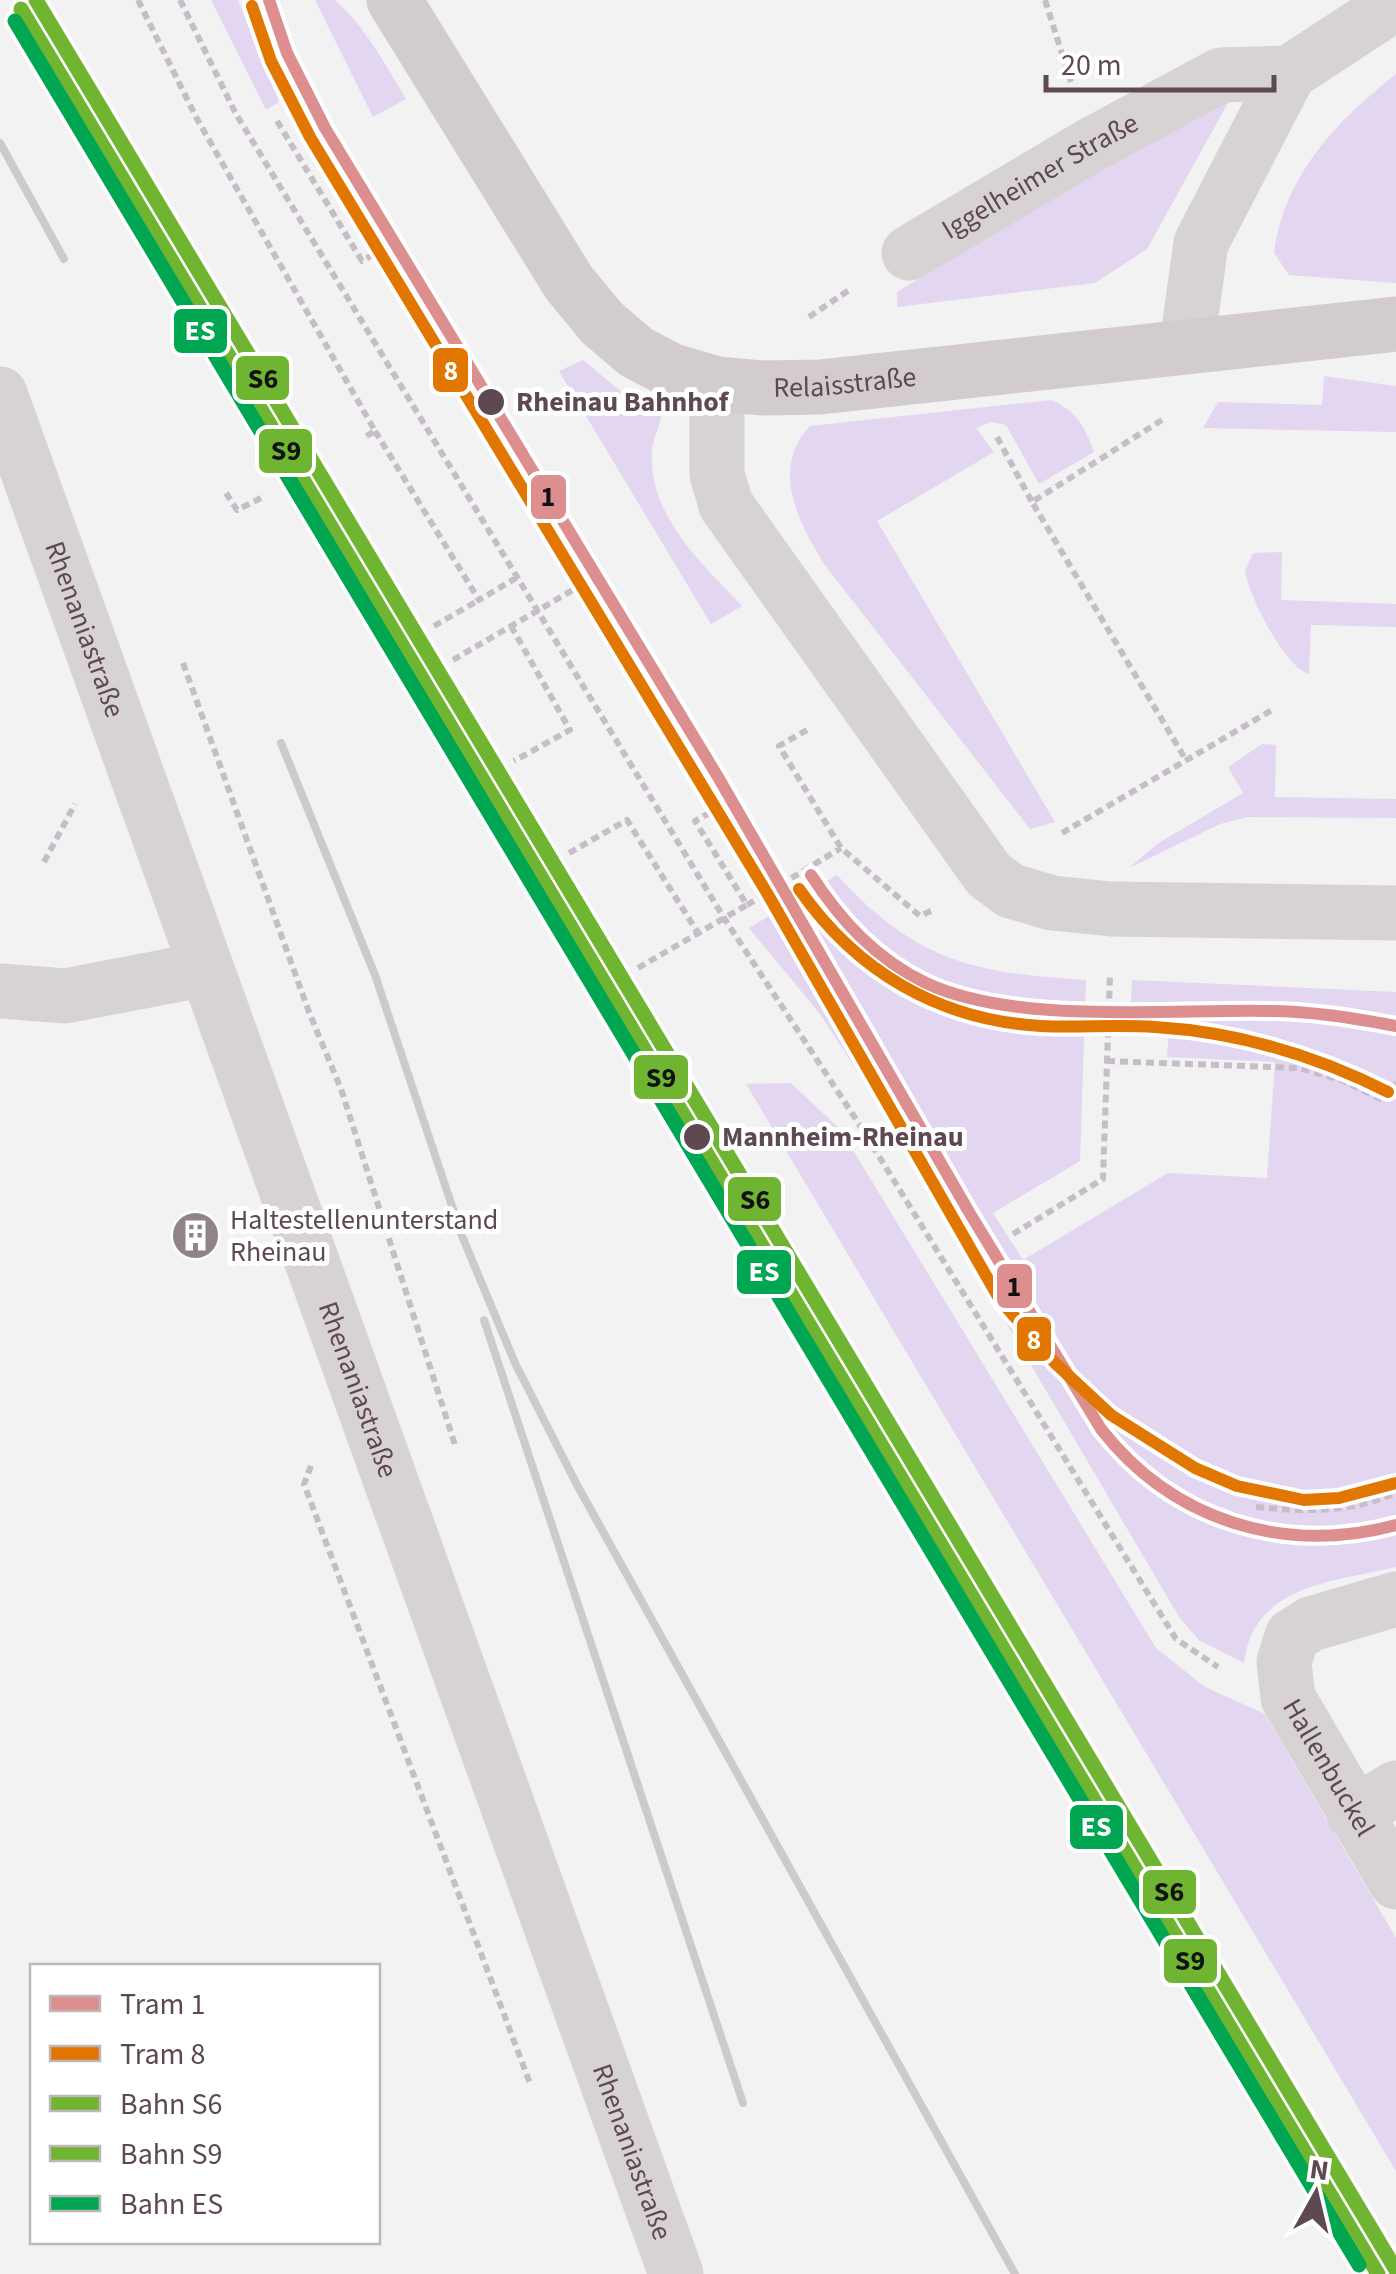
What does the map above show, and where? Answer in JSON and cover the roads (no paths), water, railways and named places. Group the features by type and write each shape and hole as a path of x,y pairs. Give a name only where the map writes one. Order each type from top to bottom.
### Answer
{"main road":[{"name":"Relaisstraße","path":"394,0 569,283 602,323 636,352 672,371 717,384 820,387 1396,324"},
{"name":"Relaisstraße","path":"1309,334 1396,359"}],"street":[{"path":"1188,344 1201,243 1289,74 1396,3"},
{"name":"Iggelheimer Straße","path":"909,253 1091,145 1221,75 1289,74"},
{"path":"717,384 717,474 726,505 989,875 1011,891 1052,903 1110,909 1396,913"},
{"name":"Rhenaniastraße","path":"0,394 676,2274"},
{"path":"0,991 66,996 206,968"},
{"name":"Hallenbuckel","path":"1396,1599 1310,1624 1292,1636 1284,1662 1288,1698 1375,1801 1396,1882"}],"railway":[{"path":"0,143 64,259"},
{"path":"281,743 375,975 462,1236 515,1363 576,1483 1015,2274"},
{"path":"484,1320 743,2103"}],"tram line":[{"name":"1","path":"269,0 287,53 325,128 718,777 969,1212 1101,1429 1130,1461 1162,1487 1196,1508 1234,1523 1313,1536 1396,1525"},
{"name":"8","path":"252,6 271,61 310,137 767,893 1000,1300 1055,1363 1111,1415 1195,1468 1237,1486 1304,1500 1339,1498 1396,1483"},
{"name":"1","path":"811,875 847,923 876,950 926,983 962,996 1047,1010 1283,1011 1396,1026"},
{"name":"8","path":"799,889 847,945 874,967 935,1002 968,1014 1041,1026 1141,1026 1216,1034 1304,1056 1388,1092"}],"rail line":[{"name":"S6","path":"36,0 1396,2270"},
{"name":"S9","path":"21,9 1378,2274"},
{"name":"ES","path":"15,21 1359,2265"}],"place":[{"name":"Rheinau Bahnhof","path":"491,402"},
{"name":"Mannheim-Rheinau","path":"697,1137"},
{"name":"Haltestellenunterstand Rheinau","path":"195,1236"}]}
